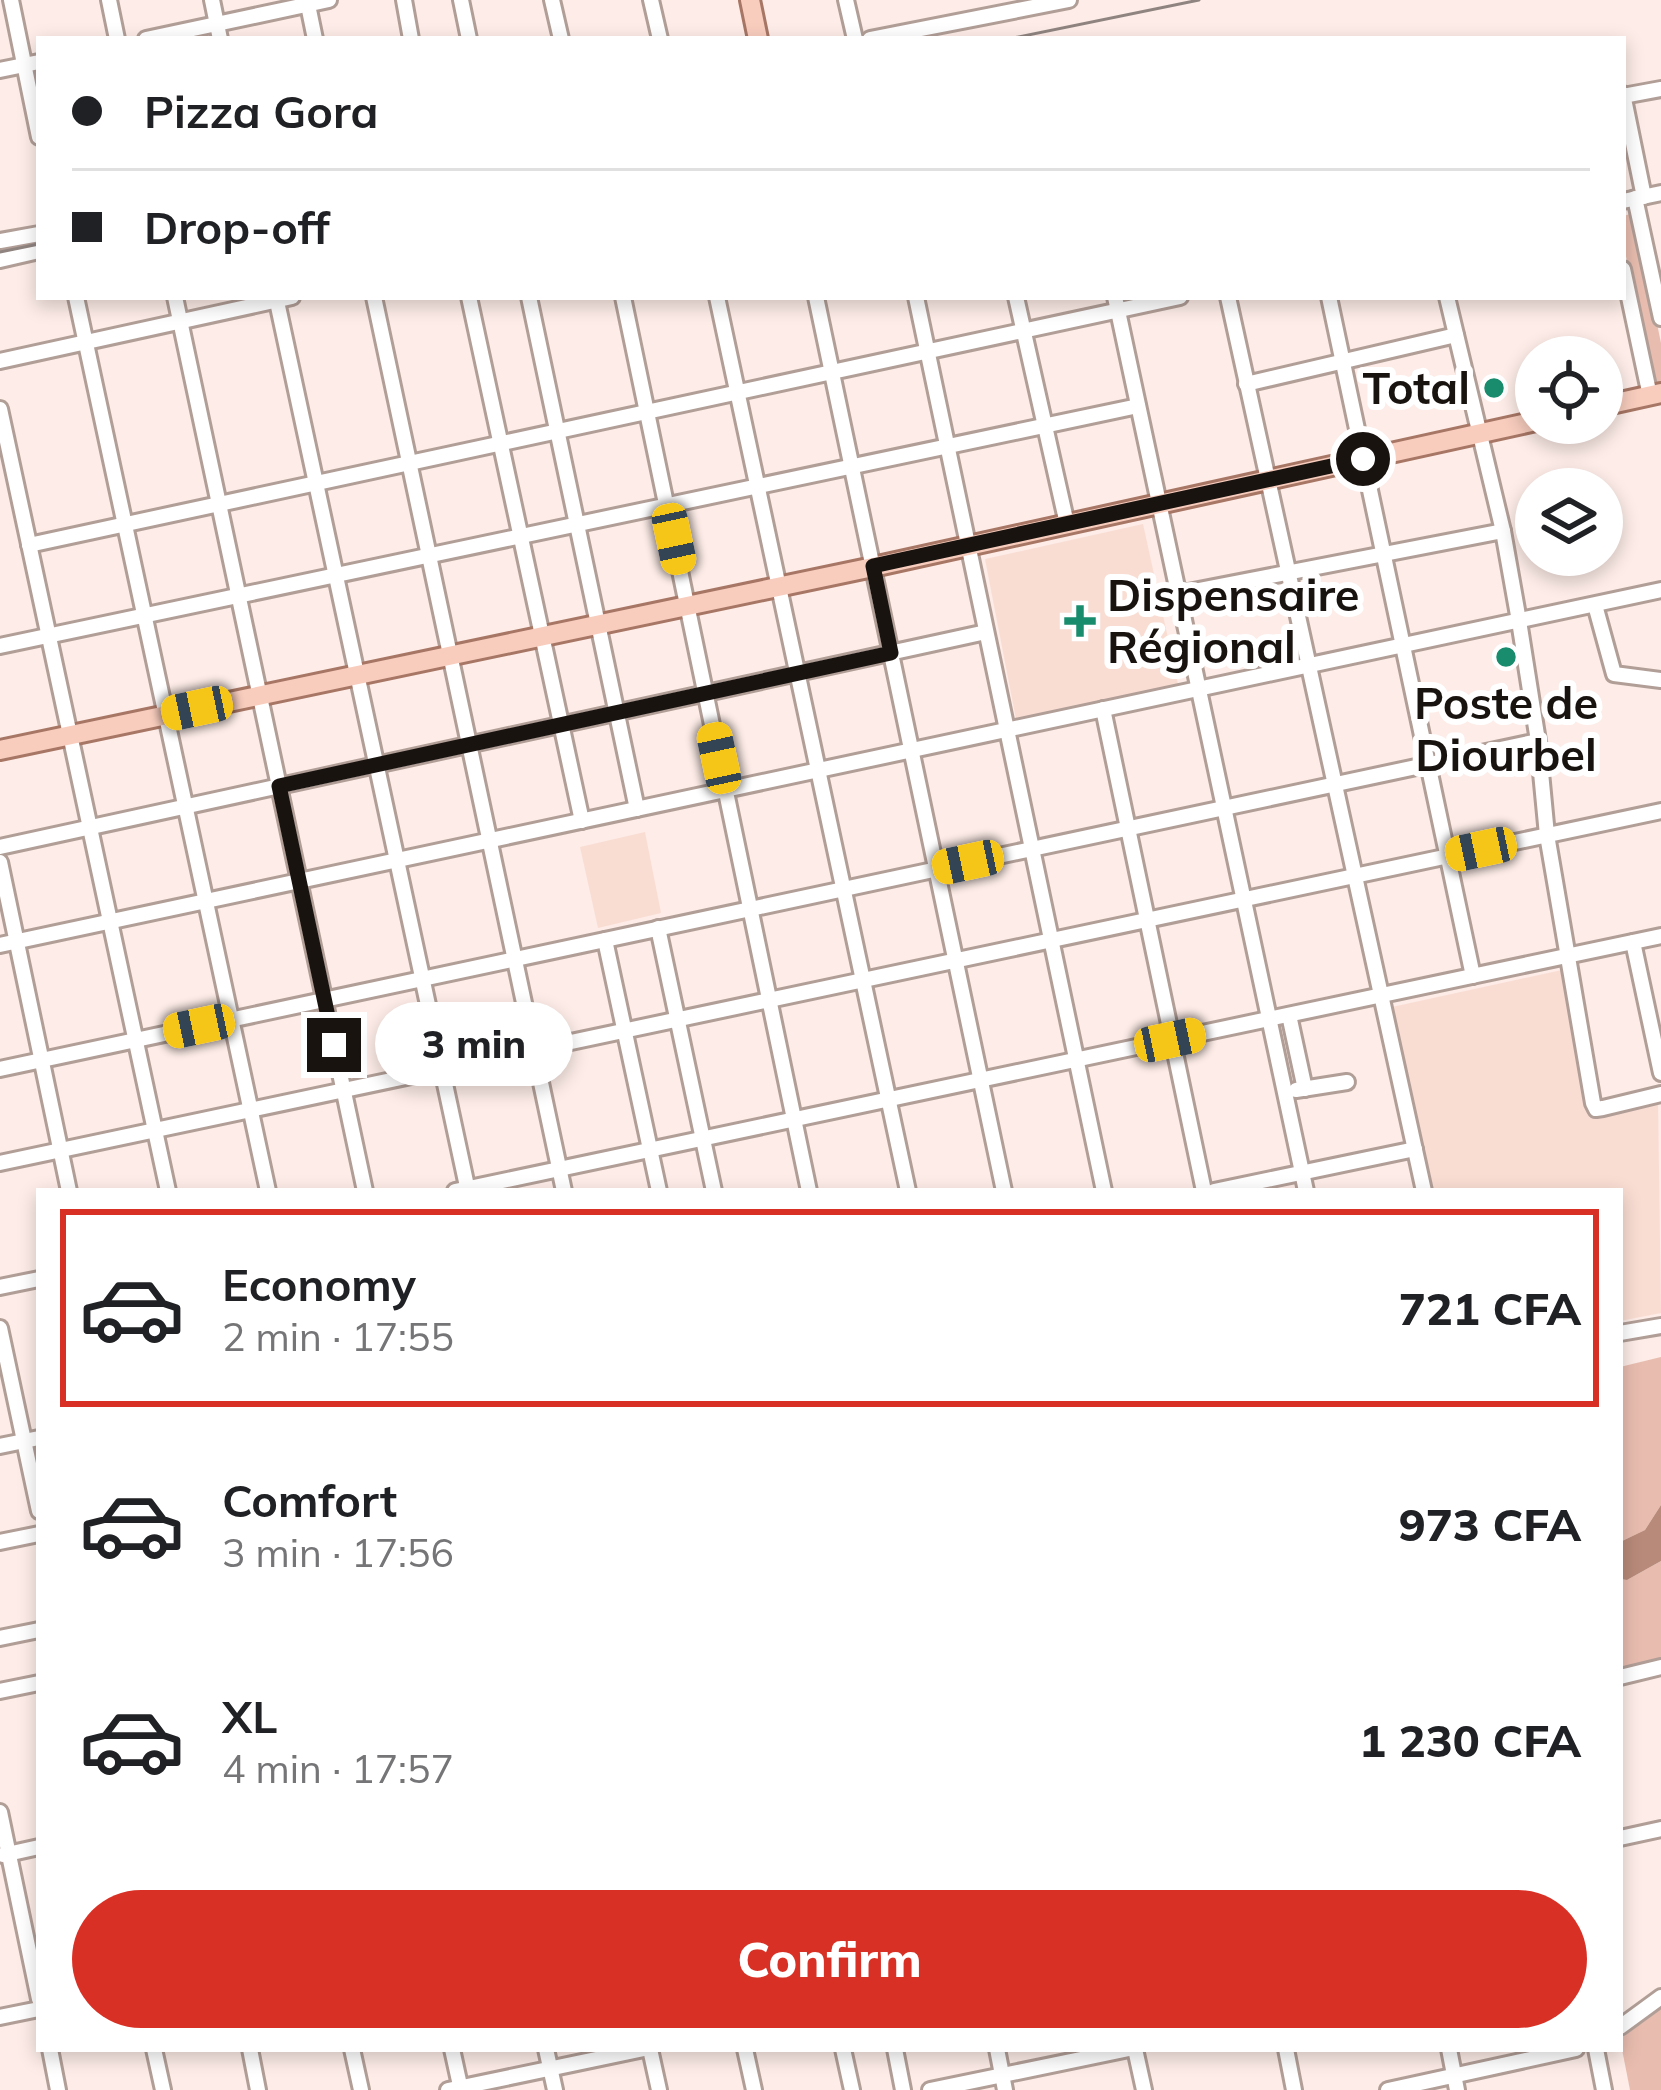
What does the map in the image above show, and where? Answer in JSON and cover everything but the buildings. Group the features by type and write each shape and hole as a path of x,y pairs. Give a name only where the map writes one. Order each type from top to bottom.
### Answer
{"main road":[{"path":"750,0 757,36"},
{"path":"1623,401 1656,394"},
{"path":"0,750 1515,426"}],"street":[{"path":"11,0 31,63 36,109"},
{"path":"109,0 116,36"},
{"path":"212,0 218,32"},
{"path":"177,36 218,32 307,2 329,0"},
{"path":"404,0 410,36"},
{"path":"461,0 468,36"},
{"path":"552,0 560,36"},
{"path":"651,0 659,36"},
{"path":"846,0 854,36"},
{"path":"882,36 1007,6 1069,0"},
{"path":"307,2 314,36"},
{"path":"0,70 31,63"},
{"path":"1626,95 1661,88"},
{"path":"1626,124 1634,199 1661,318"},
{"path":"1634,199 1661,193"},
{"path":"0,241 36,234"},
{"path":"0,260 36,252"},
{"path":"1626,283 1656,394"},
{"path":"1630,302 1659,296"},
{"path":"77,300 267,1188"},
{"path":"176,300 364,1188"},
{"path":"0,361 274,300"},
{"path":"282,300 464,1188"},
{"path":"375,300 563,1188"},
{"path":"470,300 582,821"},
{"path":"530,300 637,809"},
{"path":"624,300 808,1188"},
{"path":"718,300 907,1188"},
{"path":"817,300 1003,1188"},
{"path":"917,300 1103,1188"},
{"path":"1017,300 1067,524"},
{"path":"29,545 1024,331 1116,304 1153,300"},
{"path":"1229,300 1423,1188"},
{"path":"1330,300 1474,976"},
{"path":"1449,300 1520,621 1547,835 1596,1108 1661,1094"},
{"path":"1116,304 1305,1188"},
{"path":"1246,384 1456,335"},
{"path":"0,646 1138,406"},
{"path":"0,409 167,1188"},
{"path":"1178,594 1503,531"},
{"path":"0,945 1661,590"},
{"path":"1595,604 1614,674 1661,680"},
{"path":"0,848 986,632"},
{"path":"1103,710 1203,1188"},
{"path":"0,1069 1538,740"},
{"path":"0,1163 1661,811"},
{"path":"0,862 68,1188"},
{"path":"658,928 713,1188"},
{"path":"473,1188 1661,936"},
{"path":"605,940 658,1188"},
{"path":"1633,942 1661,1073"},
{"path":"1289,1015 1305,1089"},
{"path":"1285,1093 1347,1082"},
{"path":"1229,1188 1414,1149"},
{"path":"0,1287 36,1280"},
{"path":"1623,1333 1661,1326"},
{"path":"0,1328 32,1439 36,1480"},
{"path":"0,1446 32,1439"},
{"path":"0,1542 36,1535"},
{"path":"0,1638 36,1631"},
{"path":"1623,1676 1661,1667"},
{"path":"0,1691 36,1683"},
{"path":"0,1812 4,1855 36,1988"},
{"path":"1623,1837 1661,1829"},
{"path":"4,1855 36,1848"},
{"path":"1623,2025 1661,1997"},
{"path":"0,2017 36,2010"},
{"path":"51,2052 58,2090"},
{"path":"155,2052 163,2090"},
{"path":"251,2052 258,2090"},
{"path":"353,2052 361,2090"},
{"path":"452,2052 456,2089 632,2052"},
{"path":"547,2052 555,2090"},
{"path":"648,2052 659,2090"},
{"path":"746,2052 754,2090"},
{"path":"844,2052 851,2090"},
{"path":"896,2052 903,2090"},
{"path":"998,2052 1004,2083"},
{"path":"930,2090 1004,2083 1121,2052"},
{"path":"1133,2052 1144,2090"},
{"path":"1287,2052 1294,2090"},
{"path":"1450,2052 1455,2083"},
{"path":"1388,2090 1455,2083 1565,2052"},
{"path":"1597,2052 1604,2090"}],"shaded area":[{"path":"1634,213 1661,343 1661,389 1654,390 1626,256 1626,215"},
{"name":"Dispensaire Régional","path":"1143,524 1178,684 1016,719 985,559"},
{"path":"645,832 661,913 598,928 580,847"},
{"path":"1562,970 1591,1116 1658,1100 1661,1313 1623,1320 1623,1188 1433,1188 1392,1007"},
{"path":"1661,1357 1661,1505 1645,1530 1623,1541 1623,1366"},
{"path":"1661,1505 1661,1561 1623,1579 1623,1541 1645,1530"},
{"path":"1661,1561 1661,1661 1623,1672 1623,1579"},
{"path":"1661,2009 1661,2090 1630,2090 1623,2037"}],"railway":[{"path":"1024,36 1199,0"},
{"path":"0,252 36,245"}],"place":[{"name":"Total","path":"1494,388"},
{"name":"Dispensaire Régional","path":"1080,621"},
{"name":"Poste de Diourbel","path":"1506,657"}],"route":[{"path":"334,1045 279,786 891,653 873,566 1363,459"}]}
